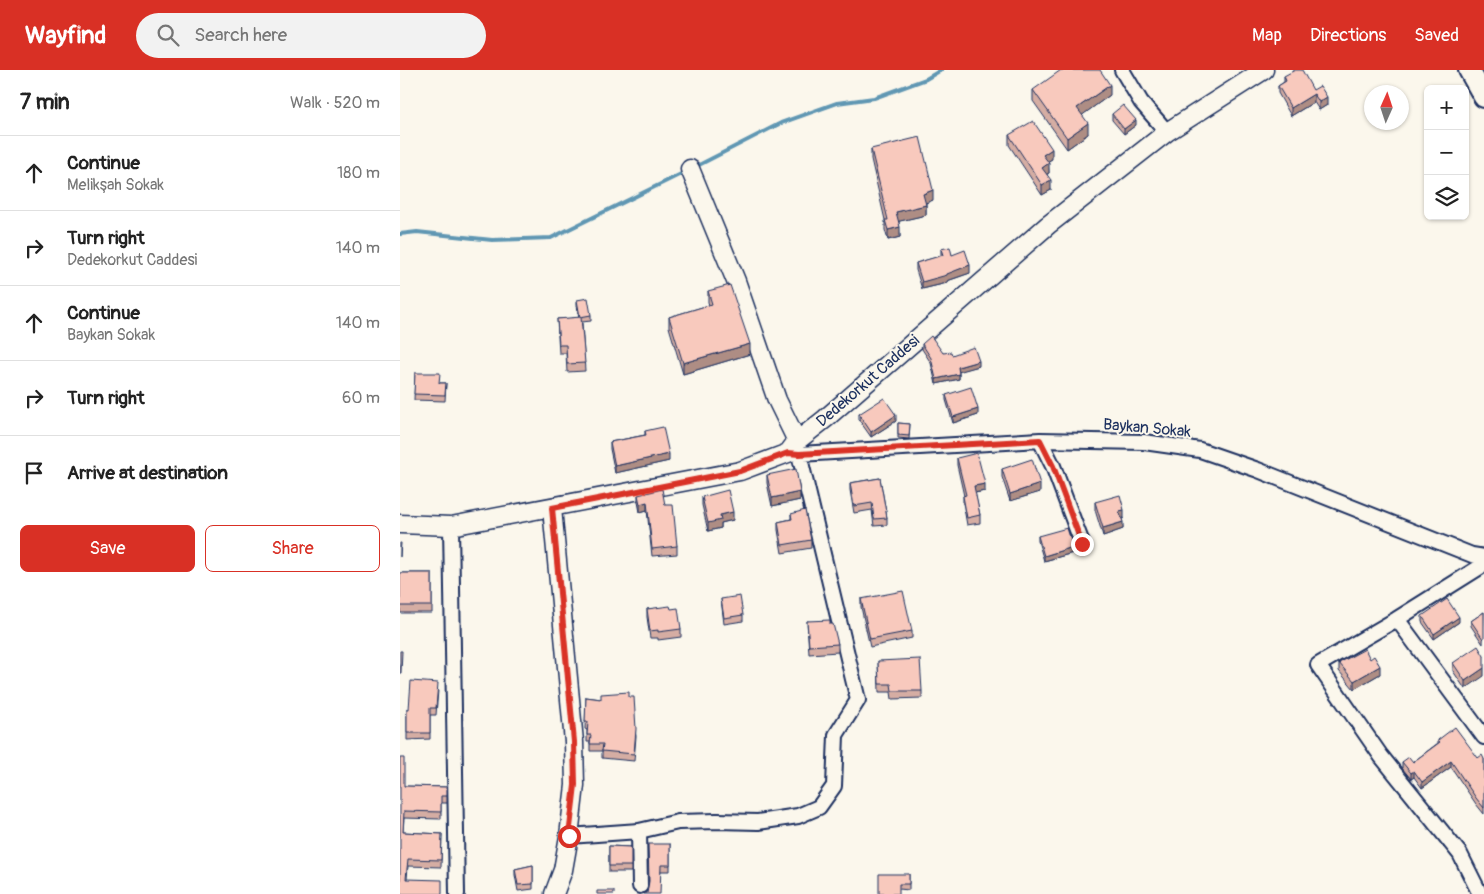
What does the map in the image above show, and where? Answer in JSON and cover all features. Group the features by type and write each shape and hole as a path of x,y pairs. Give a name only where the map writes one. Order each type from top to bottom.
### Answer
{"main road":[{"path":"1469,70 1484,97"}],"street":[{"path":"1122,70 1141,102 1167,132"},
{"name":"Dedekorkut Caddesi","path":"400,524 450,526 552,508 740,471 794,449 825,419 1048,225 1167,132 1264,70"},
{"path":"569,836 640,831 678,822 758,822 798,816 819,807 834,786 836,735 858,700 794,449 736,281 690,169"},
{"path":"1040,440 1053,466 1082,544"},
{"name":"Baykan Sokak","path":"794,449 1040,440 1144,442 1200,450 1258,470 1472,555 1483,564"},
{"path":"552,508 574,742 575,785 569,836 562,870 554,894"},
{"path":"450,526 457,894"},
{"path":"1480,894 1460,854 1381,756 1318,665 1398,619 1483,564"},
{"path":"1398,619 1484,737"},
{"path":"640,831 640,886"}],"building":[{"path":"1061,70 1100,70 1110,85 1077,108 1088,123 1067,138 1033,90"},
{"path":"1295,70 1302,70 1313,90 1320,86 1327,97 1319,102 1314,94 1291,108 1278,86 1286,81 1284,76"},
{"path":"1123,105 1136,120 1124,129 1112,114"},
{"path":"1033,121 1052,149 1043,155 1049,163 1042,168 1051,180 1042,185 1009,135"},
{"path":"920,137 933,190 923,194 926,205 896,212 900,227 888,230 885,220 888,220 871,149"},
{"path":"950,247 952,255 965,250 970,265 947,275 922,282 916,263 943,255 941,249"},
{"path":"730,285 750,344 683,363 669,317 712,304 708,291"},
{"path":"588,298 591,315 580,317 577,300"},
{"path":"581,317 585,363 567,364 566,345 559,345 557,319"},
{"path":"931,336 943,353 951,352 952,355 974,347 979,361 958,367 959,374 936,379 931,358 922,344"},
{"path":"415,373 440,373 439,383 446,383 445,395 414,394"},
{"path":"971,387 978,409 953,417 946,395"},
{"path":"884,398 896,415 871,432 859,414"},
{"path":"898,423 910,424 909,436 898,435"},
{"path":"663,427 669,454 615,466 610,442 646,435 645,431"},
{"path":"977,453 985,484 974,486 980,515 967,518 963,496 966,495 957,458"},
{"path":"1032,459 1040,484 1010,494 1002,469"},
{"path":"796,469 800,492 772,498 767,475"},
{"path":"880,478 887,518 874,519 872,503 854,506 850,483"},
{"path":"662,489 665,505 673,505 677,546 652,549 647,502 640,504 638,495"},
{"path":"728,490 733,512 720,515 721,520 708,523 702,497"},
{"path":"1120,495 1124,510 1119,511 1123,522 1103,528 1095,502"},
{"path":"805,510 811,540 782,545 778,522 792,519 791,514"},
{"path":"1067,528 1073,547 1044,556 1038,536"},
{"path":"400,573 432,573 432,606 400,606"},
{"path":"903,591 912,631 870,639 861,599"},
{"path":"740,596 743,615 724,618 721,599"},
{"path":"1447,599 1459,617 1434,634 1422,616"},
{"path":"670,606 671,609 678,608 681,629 658,632 658,630 650,631 647,609"},
{"path":"1484,612 1484,638 1483,639 1471,621"},
{"path":"830,620 830,624 833,624 838,644 809,646 807,621"},
{"path":"1478,646 1484,656 1484,668 1465,681 1453,663"},
{"path":"1365,649 1370,659 1374,656 1380,666 1354,681 1339,663"},
{"path":"400,651 402,651 401,673 400,673"},
{"path":"920,659 922,691 892,691 891,684 879,684 878,661"},
{"path":"411,681 438,683 436,708 430,708 430,733 407,733 407,709 409,709"},
{"path":"629,692 629,697 634,697 636,729 634,754 602,751 603,744 590,744 591,735 587,735 588,722 585,722 586,697 601,699 601,694"},
{"path":"1455,727 1478,758 1482,755 1484,759 1484,808 1451,761 1422,782 1414,771 1411,773 1402,762 1409,757 1413,762 1440,742 1438,740"},
{"path":"400,758 404,758 404,786 447,787 447,796 441,796 441,812 404,811 403,832 442,834 441,860 408,859 406,879 442,880 442,894 400,894"},
{"path":"648,844 670,844 670,865 661,865 660,894 644,894 647,893 649,881"},
{"path":"609,846 631,847 631,866 609,866"},
{"path":"533,865 533,884 518,885 515,869"},
{"path":"879,874 909,874 909,884 899,884 899,894 879,894"},
{"path":"597,891 614,891 614,894 597,894"}],"waterway":[{"path":"693,168 781,123 837,103 874,98 926,79 941,70"},
{"path":"400,234 417,232 492,240 551,238 685,172"}],"route":[{"path":"569,836 575,785 574,742 552,508 740,471 788,453 799,454 1040,440 1053,466 1082,544"}]}
